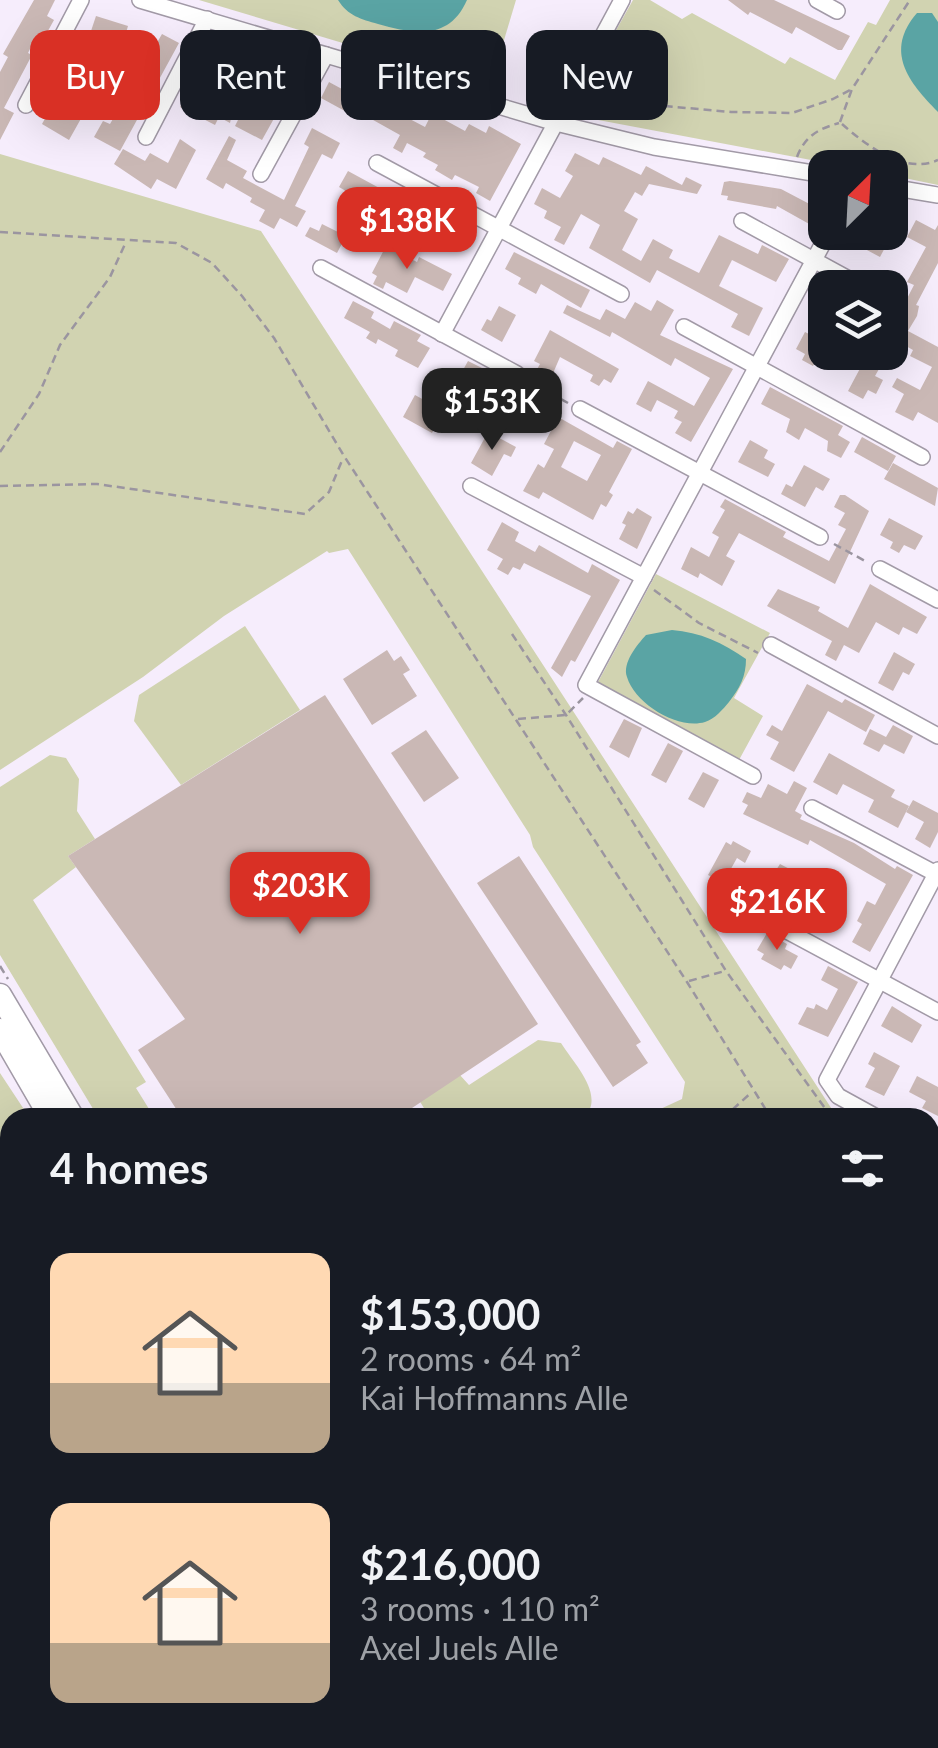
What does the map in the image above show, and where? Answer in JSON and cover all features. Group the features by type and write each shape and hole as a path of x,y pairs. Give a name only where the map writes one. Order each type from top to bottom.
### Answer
{"main road":[{"path":"0,996 67,1108"},
{"path":"0,1030 45,1108"}],"street":[{"path":"26,105 80,0"},
{"path":"140,0 556,123 654,146 808,172"},
{"path":"606,30 622,0"},
{"path":"817,0 837,11"},
{"path":"146,137 208,19"},
{"path":"261,174 326,55"},
{"path":"442,334 558,120"},
{"path":"377,163 621,294"},
{"path":"908,190 938,196"},
{"path":"742,221 832,270"},
{"path":"753,776 586,685 819,250"},
{"path":"321,268 517,374"},
{"path":"684,328 922,457"},
{"path":"580,409 820,536"},
{"path":"472,486 644,577"},
{"path":"880,569 938,600"},
{"path":"771,645 938,736"},
{"path":"812,808 937,873 827,1080 838,1096 860,1108"},
{"path":"736,904 938,1012"}],"path":[{"path":"840,122 852,89 910,0"},
{"path":"668,106 792,113 833,100 852,89"},
{"path":"840,122 859,139 900,160 920,166 938,160"},
{"path":"793,170 808,137 840,122"},
{"path":"0,232 176,242 212,263 274,338 344,456 687,982 764,1108"},
{"path":"0,452 38,394 60,344 110,277 126,241"},
{"path":"517,374 580,409"},
{"path":"0,486 97,484 305,514 329,492 344,456"},
{"path":"820,536 880,569"},
{"path":"644,577 659,596 699,623 758,653 771,645"},
{"path":"512,634 726,971 825,1108"},
{"path":"517,719 566,714 581,700"},
{"path":"687,982 726,971"},
{"path":"735,1108 753,1092"}],"shaded area":[{"path":"199,0 516,0 506,33 506,30 341,30 341,42 321,36 321,30 299,30"},
{"path":"338,0 467,0 451,22 433,30 391,28 346,10"},
{"path":"633,0 650,0 682,19 692,13 785,64 790,57 835,80 868,22 876,25 890,0 938,0 938,185 908,179 908,150 808,150 808,159 598,120 668,120 668,30 616,30"},
{"path":"917,13 932,13 938,22 938,112 909,78 901,53 907,27"},
{"path":"0,154 261,231 831,1108 662,1108 682,1099 685,1082 348,549 327,551 224,616 143,677 0,770"},
{"path":"656,574 770,633 734,698 763,716 739,760 597,684"},
{"path":"245,626 300,710 181,785 134,721 139,695"},
{"path":"672,630 711,639 746,659 744,676 736,692 718,714 705,722 683,722 659,713 639,697 627,677 628,660 646,635"},
{"path":"50,755 66,758 79,779 77,811 95,839 68,856 76,867 33,900 146,1082 136,1088 148,1108 93,1108 0,955 0,787"},
{"path":"538,1040 561,1043 580,1070 592,1099 590,1108 424,1108 419,1100 459,1074 469,1085"},
{"path":"0,1073 23,1108 0,1108"}],"building":[{"path":"34,0 55,0 47,16 54,20 48,30 30,30 30,59 4,108 14,113 0,140 0,72 8,57 3,54"},
{"path":"728,0 774,0 850,36 842,50 838,50 796,27 792,34 750,12 748,15"},
{"path":"96,16 128,26 127,30 91,30"},
{"path":"162,34 179,43 160,78"},
{"path":"329,82 341,89 341,109 321,98"},
{"path":"44,120 80,120 69,140 42,124"},
{"path":"112,120 137,120 120,151 94,137 103,121 110,124"},
{"path":"238,120 273,120 262,140 235,126"},
{"path":"373,120 412,120 425,127 428,120 445,120 465,131 469,124 486,133 489,126 521,144 490,201 476,193 479,187 455,175 452,180 435,170 438,165 423,157 426,153 407,143 402,153 393,148 400,135"},
{"path":"312,128 340,143 332,159 322,154 295,206 306,211 297,227 280,218 274,229 259,221 265,210 250,202 252,198 226,183 223,189 206,179 229,136 236,140 227,160 247,171 243,178 284,200 309,147 304,144"},
{"path":"180,139 196,150 176,189 157,179 151,189 114,164 123,149 145,161 150,153 168,163"},
{"path":"575,153 599,165 603,157 641,175 646,166 682,185 686,177 702,185 697,194 649,184 642,196 635,192 624,211 638,219 622,250 641,261 653,239 673,250 669,258 699,273 719,235 758,254 762,245 789,259 776,282 732,260 719,286 763,308 749,336 731,327 738,314 657,270 650,283 589,248 600,225 581,214 564,245 554,240 561,227 544,218 547,211 534,204 542,188 560,198 573,176 565,171"},
{"path":"348,171 394,196 397,192 474,234 466,250 387,208 384,213 339,187"},
{"path":"724,182 781,189 808,203 808,223 777,206 776,209 727,200 728,196 721,195"},
{"path":"916,220 935,230 938,225 938,263 916,305 917,316 908,331 908,297 914,285 908,280 926,247 908,235"},
{"path":"322,224 346,236 337,253 305,236 310,227 319,231"},
{"path":"386,246 452,274 443,291 415,277 407,293 386,282 383,289 373,284 377,276 372,273"},
{"path":"514,252 590,290 581,308 541,284 536,294 518,284 521,278 505,269"},
{"path":"657,300 674,310 660,335 733,369 691,442 675,433 682,422 674,418 678,411 657,400 651,412 636,404 648,381 694,406 710,378 675,358 671,366 612,332 610,337 563,313 567,305 600,320 606,309 625,319 635,302 651,311"},
{"path":"353,301 374,312 371,318 390,329 394,321 421,335 417,341 430,348 418,368 395,356 398,350 378,339 376,344 366,338 370,332 344,318"},
{"path":"499,306 516,315 502,342 481,330"},
{"path":"550,330 619,369 611,383 604,379 599,386 590,381 593,375 560,357 545,392 536,398 525,418 481,395 477,404 452,390 468,361 486,370 483,375 522,396 540,364 534,361"},
{"path":"908,331 938,347 938,423 918,412 913,421 895,412 904,394 892,387 897,378 920,390 932,367 910,356 913,350 908,347"},
{"path":"805,332 808,334 808,363 802,360 805,354 796,349"},
{"path":"859,370 878,370 875,376 883,380 876,394 868,390 863,399 848,391"},
{"path":"770,387 843,426 838,435 850,442 841,458 827,451 828,441 805,428 799,440 786,432 790,419 761,404"},
{"path":"415,395 444,411 432,433 403,417"},
{"path":"551,413 613,448 617,441 632,449 609,492 613,495 606,507 601,504 593,520 543,492 539,499 523,491 538,464 544,468 554,449 544,444 553,427 546,423","holes":["574,441 601,455 587,481 561,467"]},
{"path":"488,432 516,447 511,457 504,454 492,476 471,463"},
{"path":"862,437 896,456 888,471 854,452"},
{"path":"750,440 768,450 764,458 775,464 768,477 738,462"},
{"path":"893,463 938,488 935,506 884,479"},
{"path":"804,465 830,479 823,491 816,487 805,507 781,494 786,484 792,487"},
{"path":"840,495 869,511 835,584 739,533 726,556 735,561 722,586 700,573 698,578 681,569 691,547 709,557 719,537 712,533 725,510 720,507 725,499 829,561 846,529 838,525 845,513 834,507"},
{"path":"637,508 652,517 637,549 619,539 628,511 633,514"},
{"path":"889,518 923,536 915,550 904,545 899,553 890,548 893,542 880,535"},
{"path":"502,522 519,532 515,541 535,552 539,545 588,573 592,564 620,580 575,662 571,660 562,677 551,668 591,596 524,563 520,570 513,567 508,575 497,569 503,559 487,550"},
{"path":"870,584 927,617 917,634 903,627 899,635 876,622 859,653 844,645 836,661 825,655 832,641 767,606 778,589 820,607 818,611 848,628"},
{"path":"387,650 394,661 401,656 410,670 403,674 417,696 372,725 343,679"},
{"path":"894,652 915,664 909,675 903,672 893,691 878,683"},
{"path":"807,684 875,715 866,732 828,711 794,772 770,759 779,742 766,735 772,725 782,731"},
{"path":"325,695 538,1024 412,1108 176,1108 138,1050 185,1019 68,856"},
{"path":"624,719 642,728 629,758 609,747"},
{"path":"893,725 913,736 904,754 884,744 879,752 863,744 870,729 886,737"},
{"path":"426,730 459,778 424,802 391,753"},
{"path":"668,743 683,751 666,783 651,775"},
{"path":"829,753 895,790 891,797 909,806 898,828 868,812 874,800 843,784 837,795 813,782"},
{"path":"703,772 719,780 704,808 688,799"},
{"path":"794,781 807,788 795,811 802,815 800,819 913,875 870,952 852,942 862,924 857,921 867,901 875,905 886,884 810,840 808,845 743,814 748,805 742,802 747,792 761,798 768,784 787,794"},
{"path":"913,800 938,813 938,832 930,848 915,839 924,822 906,812"},
{"path":"733,841 751,851 745,863 737,858 723,883 708,875 726,842 731,845"},
{"path":"519,856 641,1042 636,1045 648,1063 613,1087 477,883"},
{"path":"780,864 801,875 795,888 790,885 780,905 761,893"},
{"path":"824,895 840,903 826,929 810,921"},
{"path":"767,933 787,944 785,949 798,956 791,969 784,965 781,970 761,959 764,954 757,950"},
{"path":"828,966 858,982 828,1037 798,1024 807,1007 814,1009 816,1004 827,1010 838,989 821,980"},
{"path":"892,1006 922,1025 912,1043 881,1026"},
{"path":"874,1052 900,1066 884,1096 865,1087 875,1068 868,1064"},
{"path":"917,1076 938,1087 938,1108 922,1108 926,1101 909,1092"}]}
